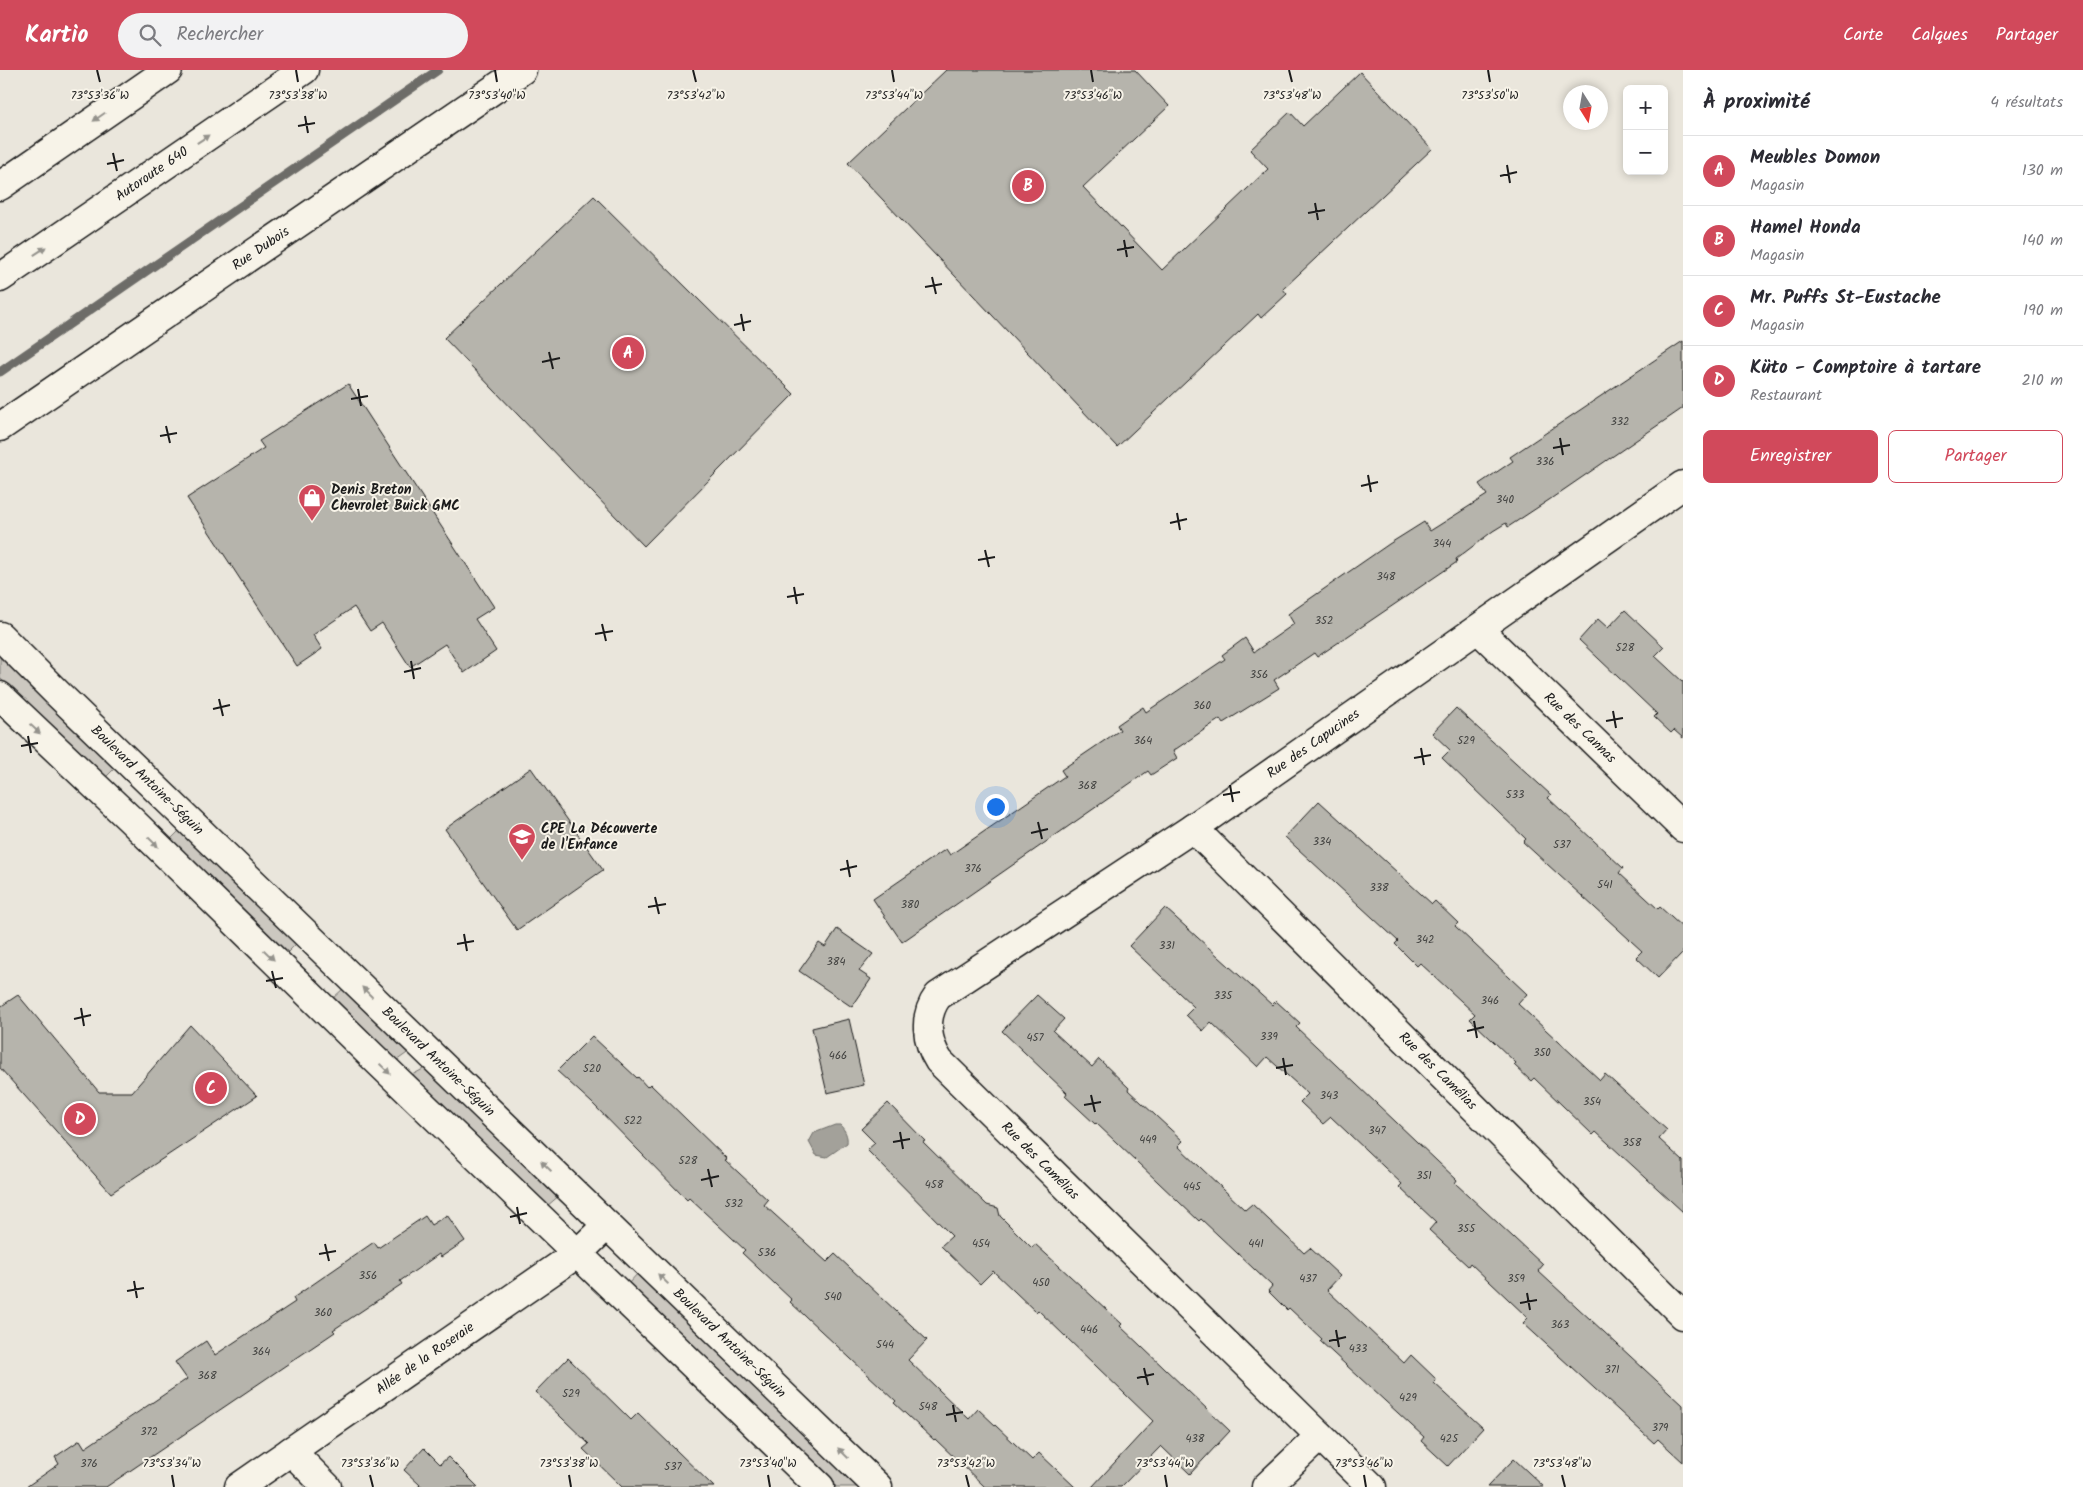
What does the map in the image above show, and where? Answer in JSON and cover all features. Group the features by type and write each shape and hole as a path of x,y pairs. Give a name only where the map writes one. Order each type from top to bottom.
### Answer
{"main road":[{"path":"0,186 168,70"},
{"name":"Autoroute 640","path":"0,278 304,70"},
{"name":"Rue Dubois","path":"0,427 522,70"},
{"name":"Rue des Capucines","path":"938,996 1193,828 1683,485"},
{"name":"Rue des Cannas","path":"1478,629 1683,828"},
{"name":"Boulevard Antoine-Séguin","path":"0,636 878,1487"},
{"path":"0,696 130,819 299,985 820,1487"},
{"path":"130,819 160,792"},
{"name":"Rue des Camélias","path":"1193,828 1683,1315"},
{"path":"299,985 330,955"},
{"name":"Rue des Camélias","path":"938,996 930,1011 927,1022 932,1050 939,1062 1372,1487"},
{"name":"Allée de la Roseraie","path":"239,1487 578,1253 607,1225"},
{"path":"1266,1487 1320,1436"},
{"path":"292,1451 327,1487"}],"shaded area":[{"path":"0,654 116,767 104,779 0,678"},
{"path":"181,829 298,942 286,954 169,841"},
{"path":"345,987 410,1051 396,1061 332,999"},
{"path":"427,1067 560,1195 547,1206 410,1076"},
{"path":"840,1125 843,1129 847,1136 847,1143 827,1157 816,1155 809,1142 814,1133"},
{"path":"639,1272 861,1487 836,1487 627,1285"}],"building":[{"path":"946,70 1135,70 1169,106 1083,187 1162,270 1268,169 1250,150 1290,112 1303,126 1360,72 1432,149 1283,289 1287,294 1261,318 1258,314 1117,447 848,163"},
{"path":"594,196 794,394 644,546 444,338"},
{"path":"1683,341 1683,408 1508,527 1506,523 1493,531 1456,559 1457,562 1317,657 1314,653 1274,680 1279,688 1223,723 1220,719 1173,751 1177,758 1151,775 1148,771 902,942 873,899 946,849 950,855 1065,776 1061,770 1120,730 1117,725 1143,707 1146,712 1225,659 1222,655 1245,638 1254,652 1294,624 1288,614 1389,544 1424,522 1430,531 1487,495 1479,484 1513,461 1510,457"},
{"path":"348,384 494,607 475,619 496,651 464,673 445,644 410,667 382,623 370,631 354,607 313,635 322,649 297,666 187,498 264,448 259,441"},
{"path":"1625,610 1664,647 1655,656 1683,682 1683,738 1674,730 1671,733 1654,717 1657,714 1579,640 1598,619 1608,628"},
{"path":"1456,708 1551,795 1548,798 1623,868 1619,873 1658,909 1660,907 1683,928 1683,952 1658,978 1636,957 1642,951 1523,842 1526,839 1442,758 1450,750 1432,733"},
{"path":"531,768 603,870 517,930 445,829"},
{"path":"1319,801 1432,904 1435,901 1458,923 1455,926 1527,994 1518,1004 1600,1080 1605,1074 1667,1130 1659,1139 1683,1161 1683,1212 1596,1132 1593,1135 1534,1078 1531,1081 1514,1065 1516,1063 1470,1019 1475,1014 1420,963 1417,966 1395,944 1398,941 1285,837"},
{"path":"1165,908 1272,1005 1276,1001 1300,1023 1296,1027 1457,1180 1455,1183 1543,1265 1538,1271 1683,1405 1683,1462 1658,1439 1654,1443 1523,1323 1528,1318 1470,1263 1468,1266 1429,1230 1436,1222 1399,1187 1402,1184 1331,1117 1323,1124 1300,1102 1308,1094 1267,1057 1258,1067 1211,1022 1203,1031 1186,1015 1194,1007 1129,946"},
{"path":"837,929 873,954 859,971 871,979 852,1007 799,971 819,943 825,947"},
{"path":"18,995 99,1092 132,1092 190,1025 257,1096 111,1193 0,1068 0,1007"},
{"path":"1037,995 1064,1019 1053,1031 1092,1067 1099,1059 1129,1088 1128,1090 1183,1141 1178,1146 1245,1210 1252,1204 1304,1253 1310,1248 1340,1276 1327,1290 1404,1363 1411,1355 1437,1380 1434,1383 1483,1428 1448,1466 1421,1441 1424,1437 1320,1341 1322,1339 1289,1308 1287,1310 1268,1291 1272,1286 1065,1096 1067,1093 1002,1031"},
{"path":"849,1019 864,1085 827,1093 812,1028"},
{"path":"592,1036 647,1087 650,1084 727,1159 725,1160 768,1200 764,1205 827,1262 835,1254 927,1340 908,1360 969,1419 978,1409 1032,1460 1039,1453 1075,1487 985,1487 894,1403 896,1401 790,1302 792,1300 742,1253 745,1250 689,1198 687,1200 592,1103 557,1071"},
{"path":"888,1103 925,1141 923,1142 987,1205 998,1208 1000,1216 1032,1248 1035,1244 1093,1297 1122,1324 1120,1326 1230,1431 1190,1474 1161,1446 1121,1487 1092,1487 1153,1421 1038,1310 1036,1312 993,1271 980,1284 941,1246 952,1236 867,1150 875,1143 861,1129"},
{"path":"447,1215 465,1241 441,1257 439,1254 400,1281 402,1284 333,1330 335,1332 106,1487 26,1487 59,1464 55,1457 80,1440 85,1448 187,1379 175,1362 206,1341 215,1355 295,1302 293,1298 374,1242 378,1248 425,1216 431,1225"},
{"path":"568,1358 631,1420 638,1413 714,1487 622,1487 583,1449 589,1444 535,1392"},
{"path":"424,1448 440,1464 448,1457 478,1487 418,1487 420,1485 404,1470"},
{"path":"1514,1459 1544,1487 1487,1487"}],"waterway":[{"path":"0,372 438,70"}],"place":[{"name":"Hamel Honda","path":"1028,186"},
{"name":"Meubles Domon","path":"628,353"},
{"name":"Denis Breton Chevrolet Buick GMC","path":"312,522"},
{"name":"CPE La Découverte de l'Enfance","path":"522,861"},
{"name":"Mr. Puffs St-Eustache","path":"211,1088"},
{"name":"Küto - Comptoire à tartare","path":"80,1119"}]}
